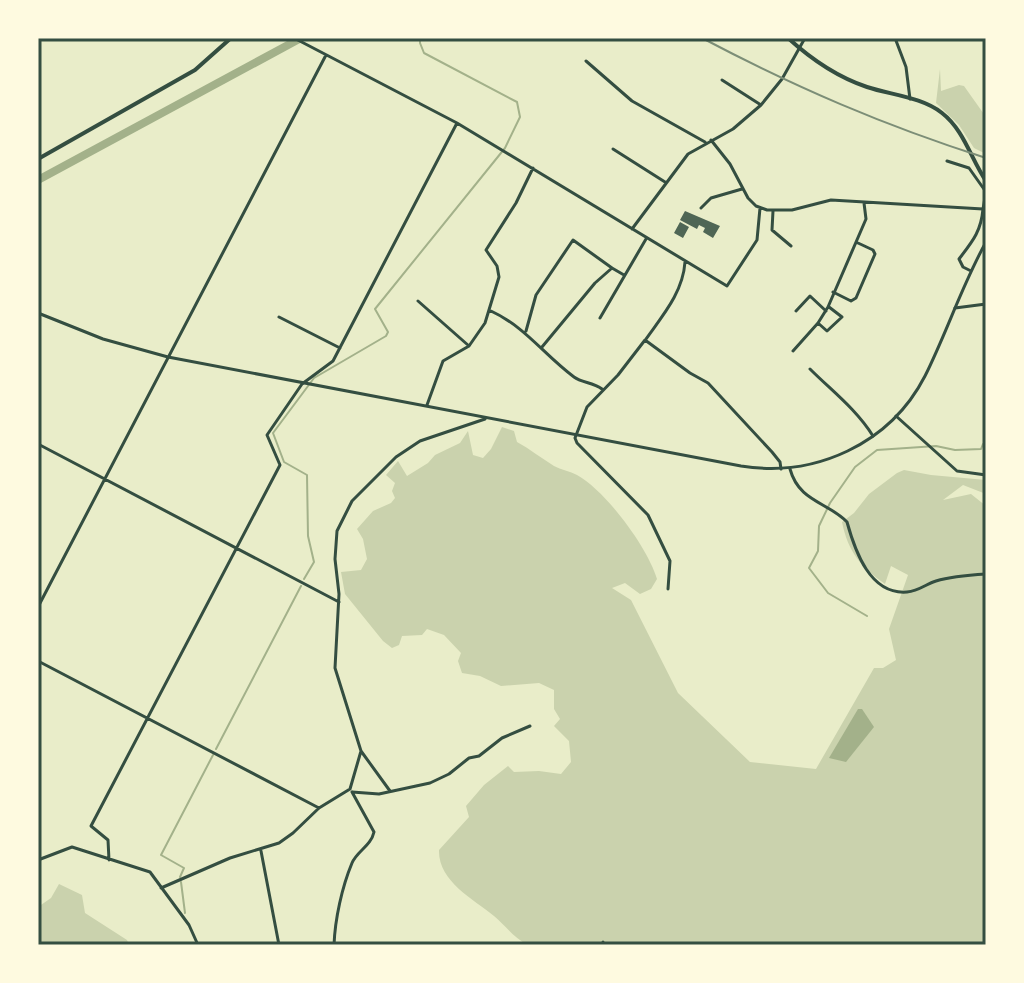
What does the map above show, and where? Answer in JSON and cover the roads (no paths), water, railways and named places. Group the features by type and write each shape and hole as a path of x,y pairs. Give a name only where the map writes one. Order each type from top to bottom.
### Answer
{"main road":[{"path":"38,159 195,70 231,38"},
{"path":"788,38 850,80 910,99 944,114 986,181"}],"street":[{"path":"294,38 457,123 727,286 757,240 760,208"},
{"path":"632,229 688,154 733,129 761,105 782,79 805,38"},
{"path":"895,38 906,67 910,99"},
{"path":"38,607 326,55"},
{"path":"586,61 632,101 705,142"},
{"path":"722,80 761,105"},
{"path":"109,860 108,840 91,826 280,465 267,435 302,384 331,365 457,123"},
{"path":"711,140 730,164 750,201 760,208 792,210 826,200 983,209"},
{"path":"613,149 665,182"},
{"path":"947,161 969,168 986,192 978,234 972,246 959,259 963,267 971,271"},
{"path":"426,407 443,361 469,346 480,333 499,277 497,266 486,250 516,203 533,168"},
{"path":"701,208 711,198 742,189"},
{"path":"793,351 827,309 866,219 864,203"},
{"path":"773,211 772,230 791,246"},
{"path":"600,318 646,239"},
{"path":"526,331 536,295 573,240 624,275"},
{"path":"833,292 854,300 874,258 873,250 856,242"},
{"path":"38,313 103,339 168,357 741,466 790,469 843,454 873,436 896,416 925,377 986,242"},
{"path":"668,589 670,561 653,524 628,492 577,443 576,435 587,407 645,340 673,300 684,276 685,262"},
{"path":"542,347 595,283 612,268"},
{"path":"796,311 810,296 842,317 827,331 818,323"},
{"path":"418,301 469,346"},
{"path":"955,308 986,304"},
{"path":"489,310 526,331 577,379 595,384 603,390"},
{"path":"279,317 340,348"},
{"path":"645,340 708,383 772,452 781,469"},
{"path":"810,369 843,397 873,436"},
{"path":"896,416 957,471 986,475"},
{"path":"390,791 361,751 335,668 339,602 334,544 337,531 352,501 396,457 414,444 486,418"},
{"path":"38,444 339,602"},
{"path":"790,469 794,480 808,496 847,522 855,552 874,579 883,586 906,592 949,577 986,574"},
{"path":"38,661 319,808"},
{"path":"161,888 289,837 319,808 351,790 379,794 430,783 445,777 502,738 530,726"},
{"path":"334,945 334,932 353,859 369,843 374,832 351,790 361,751"},
{"path":"38,860 72,847 147,869 184,917 198,945"},
{"path":"261,850 279,945"}],"waterway":[{"path":"38,180 301,38"},
{"path":"304,579 314,562 308,536 307,475 284,462 273,433 314,378 386,336 388,332 375,309 505,148 520,117 517,102 424,53 420,38"},
{"path":"867,616 828,593 809,568 818,551 819,526 830,503 855,467 877,450 936,446 955,450 981,449 986,444"},
{"path":"216,749 301,586"},
{"path":"180,877 184,868 161,855 213,755"},
{"path":"181,882 185,913"}],"railway":[{"path":"702,38 841,104 986,158"}]}
